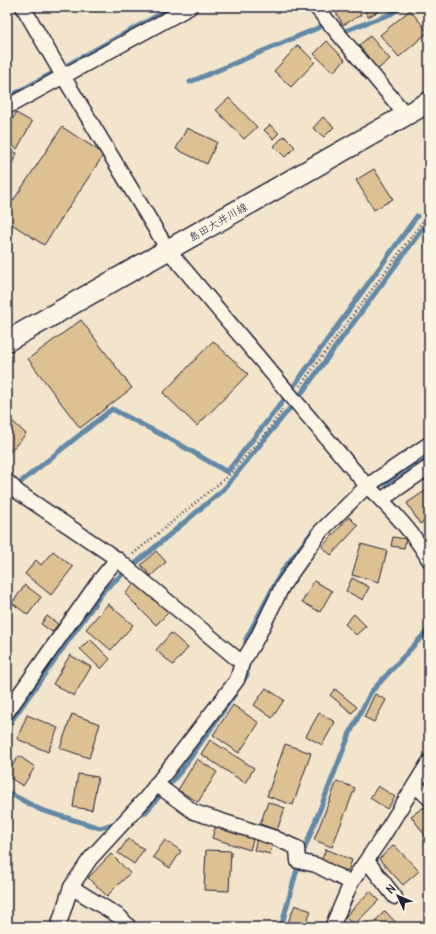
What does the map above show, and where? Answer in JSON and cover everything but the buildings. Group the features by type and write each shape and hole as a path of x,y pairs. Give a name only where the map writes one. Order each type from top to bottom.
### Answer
{"main road":[{"name":"島田大井川線","path":"7,341 429,102"}],"street":[{"path":"23,7 168,250 367,486 422,547 429,560"},
{"path":"7,107 190,7"},
{"path":"316,7 406,115"},
{"path":"58,927 71,887 90,859 156,784 237,680 242,663 258,638 283,585 321,531 367,486 429,444"},
{"path":"381,500 429,467"},
{"path":"7,481 18,492 120,561 242,663"},
{"path":"7,712 98,581 120,561"},
{"path":"332,927 351,883 429,762"},
{"path":"156,784 194,812 296,848 298,861 316,865 351,883"},
{"path":"415,785 429,798"},
{"path":"366,861 395,897"},
{"path":"71,887 120,918 129,927"}],"path":[{"path":"120,561 228,476 267,432 429,213"}],"waterway":[{"path":"7,98 173,7"},
{"path":"347,30 391,14 401,7"},
{"path":"190,82 320,27"},
{"path":"7,501 22,481 112,409 172,440 227,472 283,401 417,216"},
{"path":"7,727 105,589 224,489 295,402 429,220"},
{"path":"375,486 386,483 429,454"},
{"path":"246,650 246,639 282,571 313,531"},
{"path":"302,855 350,733 371,692 429,629"},
{"path":"241,684 247,675 247,664"},
{"path":"135,816 146,812 181,771 235,694"},
{"path":"7,792 41,810 100,828 118,822"},
{"path":"281,927 299,862"}]}
